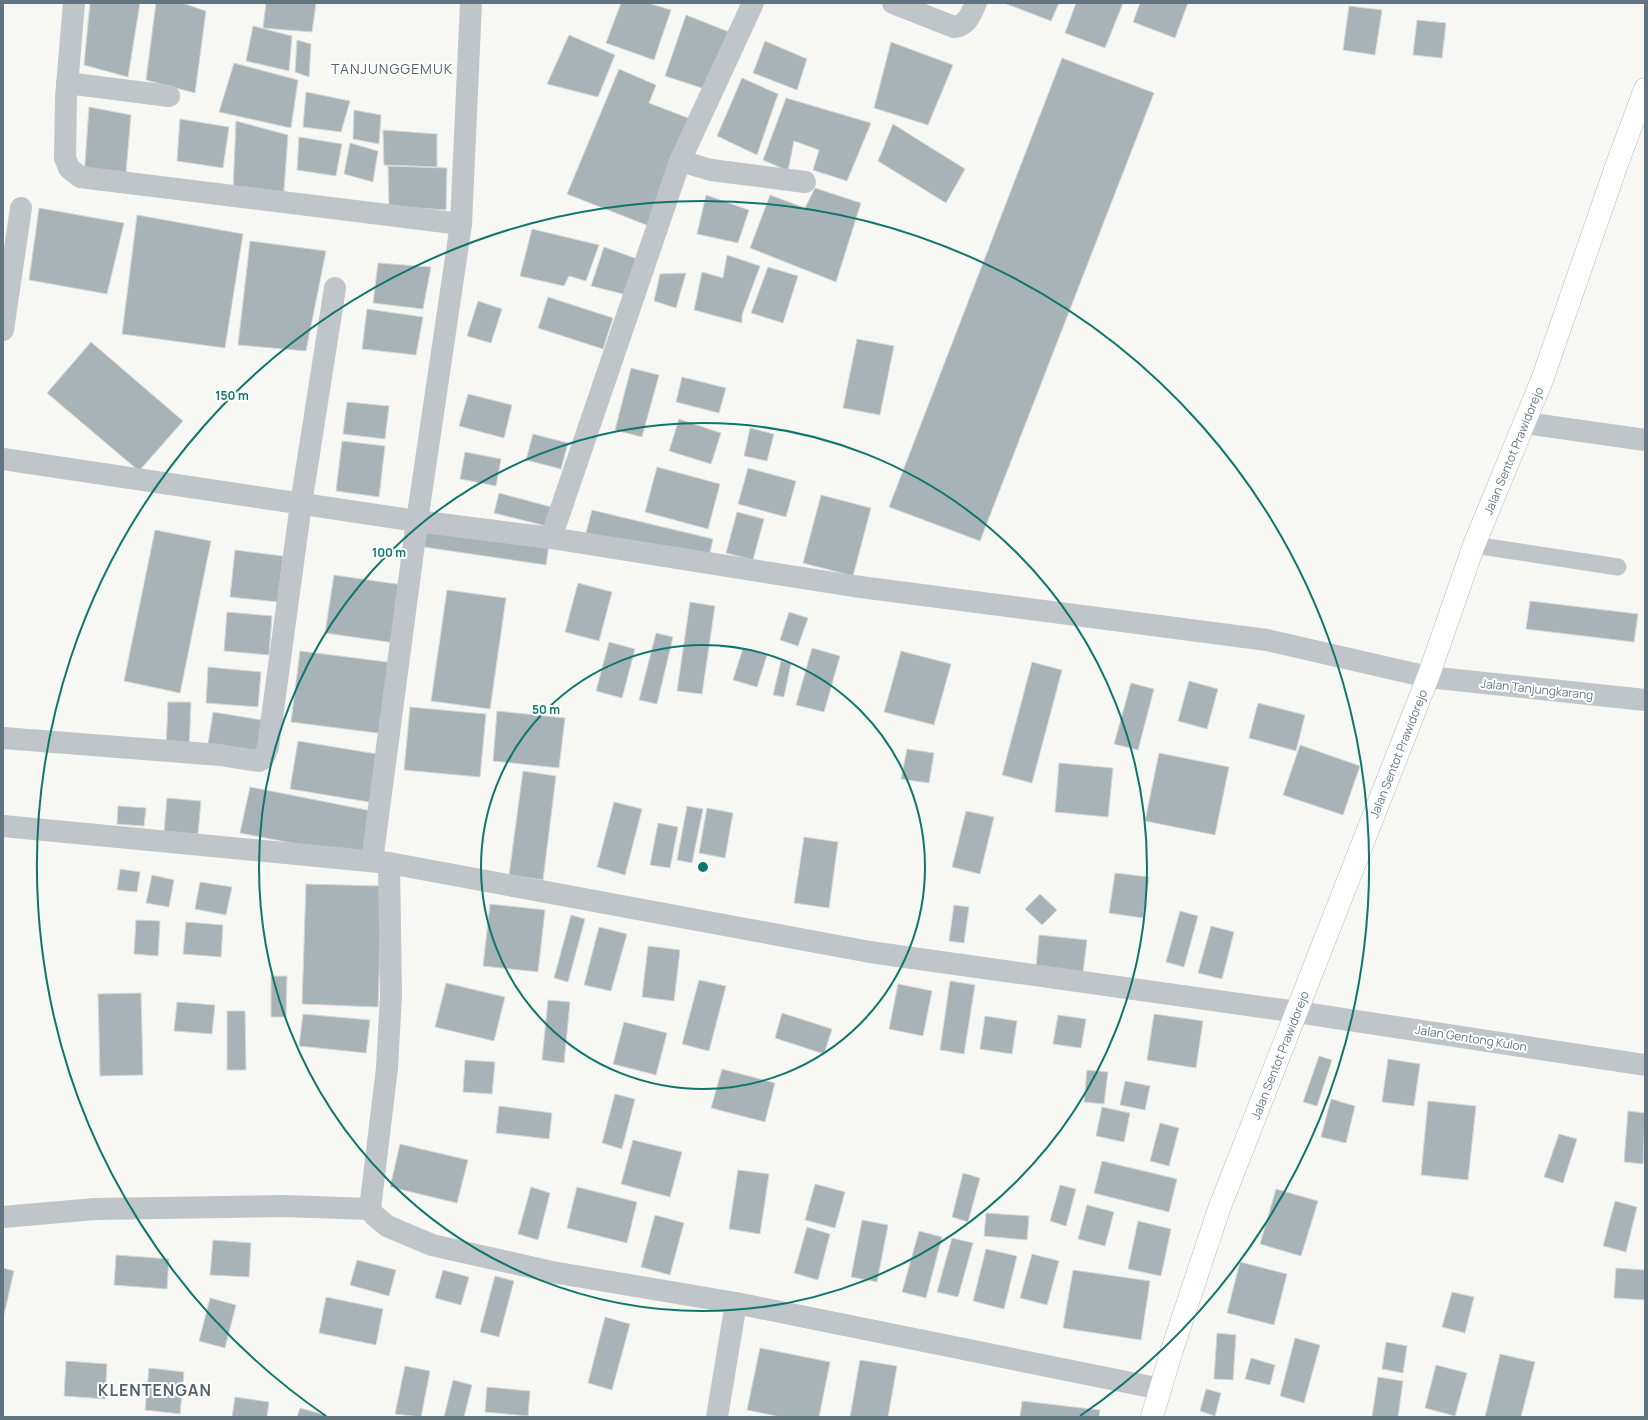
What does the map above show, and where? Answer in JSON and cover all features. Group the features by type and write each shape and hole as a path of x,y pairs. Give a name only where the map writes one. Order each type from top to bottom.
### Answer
{"main road":[{"name":"Jalan Sentot Prawidorejo","path":"1152,1417 1219,1209 1428,677 1474,545 1542,380 1617,164 1645,89"}],"street":[{"path":"74,3 68,83 65,158 68,168 80,177 461,224"},
{"path":"471,3 461,224 417,521 380,862 391,995 387,1068 370,1209 374,1215 387,1226 432,1245 552,1272 736,1302 1160,1389"},
{"path":"551,538 680,161 753,3"},
{"path":"893,3 954,27 963,25 970,16 976,3"},
{"path":"68,83 169,96"},
{"path":"680,161 711,170 805,182"},
{"path":"3,330 22,208"},
{"path":"3,738 220,755 259,761 263,759 268,747 301,504 335,288"},
{"path":"1525,423 1645,440"},
{"name":"Jalan Tanjungkarang","path":"3,459 417,521 551,538 853,586 1267,640 1428,677 1645,700"},
{"name":"Jalan Gentong Kulon","path":"3,826 172,844 380,862 870,952 1297,1012 1645,1065"},
{"path":"3,1217 95,1209 284,1206 370,1209"},
{"path":"717,1417 736,1302"}],"lane":[{"path":"1474,545 1618,567"}],"building":[{"path":"90,3 140,3 128,77 84,65"},
{"path":"156,3 182,3 206,11 195,93 146,80"},
{"path":"266,3 316,3 312,32 263,28"},
{"path":"621,3 648,3 671,10 654,60 606,43"},
{"path":"1004,3 1059,3 1051,21"},
{"path":"1076,3 1123,3 1105,48 1065,33"},
{"path":"1140,3 1188,3 1175,38 1133,22"},
{"path":"1349,6 1382,10 1375,55 1343,50"},
{"path":"686,15 737,35 708,90 665,76"},
{"path":"1417,20 1446,23 1442,58 1413,55"},
{"path":"253,26 292,36 289,71 246,61"},
{"path":"569,35 615,55 598,97 547,84"},
{"path":"297,40 311,44 309,77 295,72"},
{"path":"765,41 807,59 797,90 753,73"},
{"path":"891,42 953,65 928,125 874,108"},
{"path":"1062,58 1154,93 980,541 889,507"},
{"path":"234,63 298,80 291,128 219,112"},
{"path":"619,69 656,85 649,103 696,121 649,226 567,194"},
{"path":"742,78 778,94 757,155 717,136"},
{"path":"306,92 350,101 341,132 303,127"},
{"path":"786,98 871,123 847,181 813,170 819,150 794,141 788,171 763,160"},
{"path":"89,107 131,115 125,183 84,177"},
{"path":"354,110 381,115 379,144 353,139"},
{"path":"180,119 229,127 223,168 177,161"},
{"path":"236,121 288,135 283,203 233,191"},
{"path":"893,124 965,169 946,203 878,161"},
{"path":"383,130 437,134 437,167 384,165"},
{"path":"299,137 342,144 336,176 297,170"},
{"path":"350,143 378,151 373,182 344,174"},
{"path":"388,166 447,168 446,210 389,206"},
{"path":"815,188 861,203 836,282 750,248 770,195 805,208"},
{"path":"706,195 749,210 738,243 697,234"},
{"path":"39,208 124,223 107,294 29,280"},
{"path":"137,215 243,234 225,348 122,334"},
{"path":"532,229 599,245 586,281 569,276 564,286 520,276"},
{"path":"250,241 326,251 306,351 238,345"},
{"path":"604,247 643,261 631,296 591,286"},
{"path":"727,255 760,266 742,315 742,323 694,310 702,272 723,278"},
{"path":"378,263 431,267 423,309 373,303"},
{"path":"768,267 798,276 783,323 751,313"},
{"path":"686,273 676,308 654,301 660,274"},
{"path":"548,297 613,318 603,349 538,328"},
{"path":"478,301 502,309 491,343 467,336"},
{"path":"367,309 423,317 416,355 362,349"},
{"path":"857,339 894,346 880,415 843,408"},
{"path":"91,342 183,421 139,471 47,393"},
{"path":"631,368 659,375 642,437 615,430"},
{"path":"682,377 726,388 719,413 676,402"},
{"path":"468,394 512,405 504,438 459,426"},
{"path":"347,402 389,406 385,439 343,434"},
{"path":"679,419 721,433 711,464 669,451"},
{"path":"750,428 774,434 767,461 744,456"},
{"path":"533,434 568,443 561,469 526,460"},
{"path":"342,441 385,446 379,497 336,491"},
{"path":"465,452 501,459 496,486 460,479"},
{"path":"657,467 720,484 708,529 645,512"},
{"path":"748,468 796,481 786,517 738,504"},
{"path":"499,493 555,508 550,527 494,513"},
{"path":"821,495 871,508 853,576 803,563"},
{"path":"592,510 713,539 708,561 586,533"},
{"path":"737,512 764,519 753,560 726,553"},
{"path":"427,527 549,544 546,565 424,547"},
{"path":"155,530 211,541 180,693 124,681"},
{"path":"235,550 283,556 278,602 230,597"},
{"path":"334,575 403,585 395,643 325,633"},
{"path":"578,583 612,592 599,641 565,632"},
{"path":"447,590 506,598 490,709 431,701"},
{"path":"1530,601 1638,614 1634,642 1526,629"},
{"path":"690,602 715,606 702,694 677,691"},
{"path":"227,612 272,616 269,655 224,651"},
{"path":"789,612 808,618 798,646 780,640"},
{"path":"656,633 673,637 657,704 639,700"},
{"path":"609,642 635,649 622,698 596,691"},
{"path":"743,648 767,655 757,687 733,680"},
{"path":"812,648 840,656 824,712 796,705"},
{"path":"300,651 395,663 385,734 291,722"},
{"path":"901,651 951,664 934,725 884,712"},
{"path":"781,661 791,663 784,697 773,695"},
{"path":"1032,662 1062,670 1032,783 1002,775"},
{"path":"208,667 261,672 258,707 206,703"},
{"path":"1189,681 1218,689 1207,729 1178,721"},
{"path":"1131,683 1154,689 1138,750 1114,744"},
{"path":"168,702 191,702 189,750 166,749"},
{"path":"1258,703 1305,715 1296,751 1249,738"},
{"path":"410,707 486,714 480,777 404,770"},
{"path":"497,711 565,718 559,768 493,761"},
{"path":"213,712 262,720 256,758 207,751"},
{"path":"298,741 383,755 375,803 290,789"},
{"path":"1300,745 1360,766 1343,815 1283,795"},
{"path":"907,749 934,753 929,783 901,779"},
{"path":"1159,753 1229,767 1215,835 1145,821"},
{"path":"1059,763 1113,768 1108,817 1055,812"},
{"path":"523,771 556,776 543,880 509,875"},
{"path":"250,787 377,812 368,858 240,833"},
{"path":"167,798 201,801 198,834 164,832"},
{"path":"614,802 642,809 625,875 597,867"},
{"path":"118,806 146,808 144,826 117,824"},
{"path":"687,806 703,809 692,863 677,860"},
{"path":"707,808 733,813 725,858 699,853"},
{"path":"966,811 994,817 980,874 952,867"},
{"path":"658,823 678,827 670,868 650,865"},
{"path":"804,837 838,842 829,908 794,903"},
{"path":"120,869 140,872 137,892 117,890"},
{"path":"1115,873 1149,877 1143,918 1109,913"},
{"path":"152,875 174,880 169,907 146,903"},
{"path":"200,882 232,887 226,915 195,909"},
{"path":"306,884 382,886 378,1007 302,1004"},
{"path":"1040,894 1057,910 1042,925 1025,909"},
{"path":"490,904 545,910 538,972 483,966"},
{"path":"954,905 969,907 964,943 949,941"},
{"path":"1180,911 1198,916 1184,967 1166,962"},
{"path":"571,915 585,919 568,982 554,978"},
{"path":"136,920 160,921 158,956 134,954"},
{"path":"186,922 223,925 221,957 183,954"},
{"path":"1211,926 1234,932 1222,979 1198,973"},
{"path":"599,927 627,934 611,991 584,985"},
{"path":"1039,935 1087,940 1083,973 1036,967"},
{"path":"648,946 680,950 674,1001 642,997"},
{"path":"271,976 287,976 286,1017 271,1017"},
{"path":"699,980 726,986 709,1051 682,1044"},
{"path":"950,981 975,985 964,1054 940,1050"},
{"path":"446,983 505,997 494,1041 435,1027"},
{"path":"898,984 932,991 923,1036 889,1029"},
{"path":"141,993 143,1075 100,1076 98,994"},
{"path":"548,1000 570,1002 564,1063 542,1060"},
{"path":"177,1002 215,1005 212,1034 174,1031"},
{"path":"227,1011 245,1011 246,1070 227,1070"},
{"path":"782,1013 832,1029 824,1054 775,1038"},
{"path":"303,1014 370,1020 366,1053 299,1046"},
{"path":"1154,1014 1203,1021 1196,1068 1147,1060"},
{"path":"1058,1015 1086,1019 1081,1048 1053,1044"},
{"path":"985,1016 1017,1021 1012,1054 980,1049"},
{"path":"624,1022 667,1033 656,1075 613,1064"},
{"path":"1319,1056 1332,1060 1317,1106 1303,1102"},
{"path":"1388,1059 1420,1064 1414,1106 1382,1102"},
{"path":"465,1060 495,1062 492,1094 463,1092"},
{"path":"722,1069 775,1083 765,1122 711,1108"},
{"path":"1087,1070 1108,1072 1104,1104 1084,1102"},
{"path":"1125,1081 1150,1086 1145,1110 1120,1105"},
{"path":"615,1094 635,1099 622,1149 602,1143"},
{"path":"1331,1099 1355,1106 1346,1143 1321,1137"},
{"path":"1428,1101 1476,1106 1468,1180 1421,1175"},
{"path":"499,1106 552,1113 549,1139 496,1133"},
{"path":"1102,1107 1130,1113 1124,1142 1096,1136"},
{"path":"1628,1111 1645,1113 1643,1164 1624,1162"},
{"path":"1160,1123 1179,1128 1169,1166 1150,1161"},
{"path":"1559,1134 1577,1139 1563,1183 1544,1177"},
{"path":"633,1140 682,1152 670,1197 621,1184"},
{"path":"400,1144 468,1160 457,1203 390,1187"},
{"path":"1102,1161 1177,1179 1169,1212 1094,1193"},
{"path":"738,1170 769,1174 760,1234 729,1229"},
{"path":"963,1173 980,1178 968,1222 952,1217"},
{"path":"815,1184 845,1192 835,1228 805,1220"},
{"path":"1060,1185 1076,1189 1066,1226 1050,1221"},
{"path":"531,1187 550,1193 538,1240 518,1234"},
{"path":"577,1187 637,1202 627,1243 567,1228"},
{"path":"1276,1189 1318,1201 1301,1256 1260,1244"},
{"path":"1615,1201 1637,1207 1626,1252 1603,1246"},
{"path":"1087,1205 1114,1212 1105,1246 1078,1239"},
{"path":"986,1213 1029,1216 1027,1240 984,1236"},
{"path":"655,1215 684,1223 670,1275 641,1267"},
{"path":"862,1220 888,1225 877,1282 851,1277"},
{"path":"1138,1221 1171,1229 1161,1276 1128,1269"},
{"path":"807,1227 830,1234 818,1280 794,1273"},
{"path":"919,1231 942,1237 926,1298 902,1292"},
{"path":"952,1238 973,1243 958,1297 937,1292"},
{"path":"213,1240 251,1243 249,1277 210,1275"},
{"path":"986,1249 1017,1256 1004,1309 973,1301"},
{"path":"1032,1254 1059,1261 1047,1305 1020,1298"},
{"path":"116,1255 169,1259 167,1289 114,1285"},
{"path":"357,1260 396,1270 389,1296 350,1285"},
{"path":"1240,1262 1287,1274 1274,1325 1227,1313"},
{"path":"3,1268 14,1271 3,1319"},
{"path":"1616,1268 1645,1270 1645,1300 1614,1298"},
{"path":"443,1270 469,1277 461,1305 435,1298"},
{"path":"1073,1270 1150,1281 1141,1340 1063,1328"},
{"path":"495,1276 514,1281 499,1337 480,1332"},
{"path":"1452,1292 1474,1297 1465,1333 1442,1327"},
{"path":"326,1297 383,1309 376,1345 319,1333"},
{"path":"210,1298 236,1305 225,1348 199,1341"},
{"path":"605,1317 630,1324 612,1390 588,1383"},
{"path":"1217,1333 1236,1335 1233,1380 1214,1379"},
{"path":"1295,1338 1320,1345 1304,1403 1280,1396"},
{"path":"1386,1342 1407,1346 1403,1373 1382,1369"},
{"path":"760,1348 830,1362 819,1417 781,1417 747,1410"},
{"path":"1500,1354 1535,1362 1521,1417 1485,1417"},
{"path":"1251,1358 1275,1365 1270,1385 1245,1379"},
{"path":"860,1360 897,1366 888,1417 850,1417"},
{"path":"66,1361 107,1364 105,1399 64,1396"},
{"path":"1436,1365 1467,1373 1455,1416 1425,1408"},
{"path":"405,1366 430,1371 421,1417 395,1414"},
{"path":"149,1368 184,1372 180,1414 145,1410"},
{"path":"1378,1377 1403,1381 1398,1417 1372,1417"},
{"path":"453,1380 472,1385 464,1417 444,1417"},
{"path":"487,1387 530,1391 528,1416 485,1412"},
{"path":"1206,1389 1221,1393 1215,1416 1200,1411"},
{"path":"235,1397 269,1402 267,1417 232,1417"},
{"path":"1022,1401 1100,1410 1099,1417 1020,1417"},
{"path":"300,1408 329,1416 329,1417 297,1417"}],"district":[{"name":"TANJUNGGEMUK","path":"392,68"},
{"name":"KLENTENGAN","path":"155,1390"}]}
